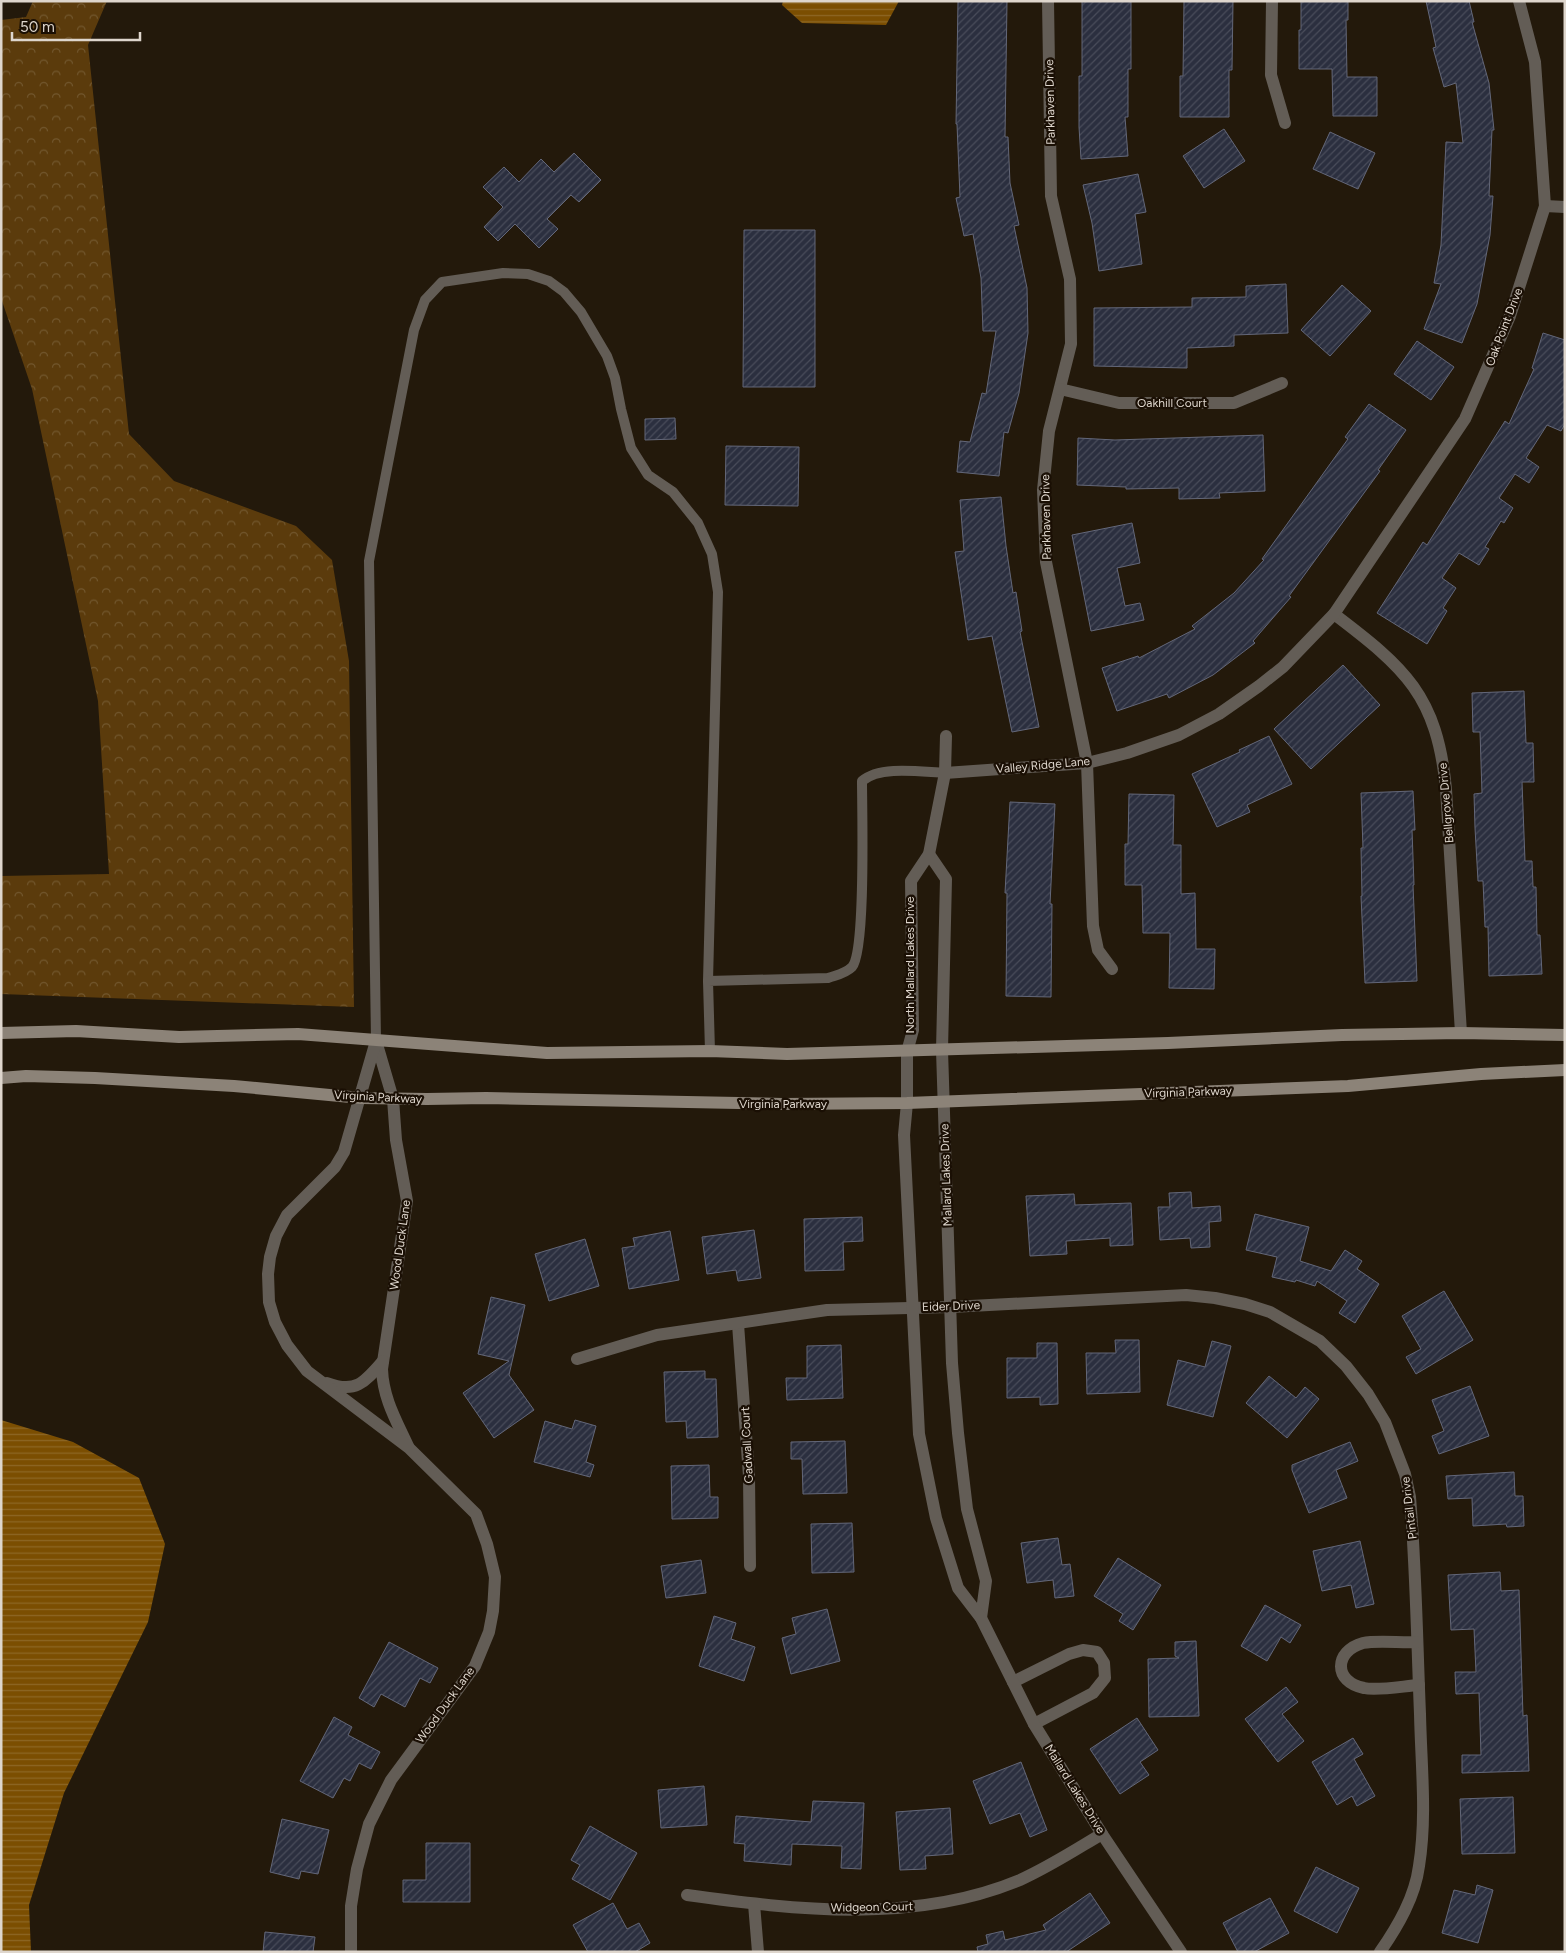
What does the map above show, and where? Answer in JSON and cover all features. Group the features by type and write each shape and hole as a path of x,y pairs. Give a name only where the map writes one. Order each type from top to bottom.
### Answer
{"main road":[{"path":"1,1033 76,1031 179,1037 298,1034 546,1053 710,1052 787,1054 907,1052 1342,1035 1461,1033 1565,1035"},
{"name":"Virginia Parkway","path":"1,1078 26,1076 95,1078 234,1086 360,1098 496,1098 783,1104 907,1103 1348,1086 1481,1074 1565,1070"}],"street":[{"name":"Parkhaven Drive","path":"1048,1 1051,196 1070,279 1071,344 1049,431 1043,490 1046,562 1087,763 1093,926 1098,950 1112,969"},
{"path":"1272,1 1271,75 1285,123"},
{"name":"Oak Point Drive","path":"1334,614 1465,419 1510,316 1545,206 1535,62 1519,1"},
{"path":"1545,206 1565,207"},
{"name":"Oakhill Court","path":"1060,389 1120,403 1234,403 1282,383"},
{"name":"Valley Ridge Lane","path":"945,772 1087,763 1127,753 1179,735 1236,703 1283,667 1334,614"},
{"name":"Bellgrove Drive","path":"1334,614 1376,646 1400,670 1422,698 1435,730 1441,751 1446,788 1461,1033"},
{"path":"929,854 945,772 946,736"},
{"name":"Mallard Lakes Drive","path":"929,854 946,878 942,1050 952,1362 967,1509 986,1581 981,1618"},
{"name":"North Mallard Lakes Drive","path":"907,1052 912,1030 911,881 929,854"},
{"name":"Wood Duck Lane","path":"351,1952 351,1906 357,1869 368,1824 391,1780 475,1666 489,1632 493,1611 495,1578 487,1544 476,1514 409,1448 307,1371 287,1345 275,1322 269,1302 268,1274 270,1257 276,1236 287,1215 335,1167 344,1152 376,1041"},
{"name":"Wood Duck Lane","path":"376,1041 392,1098 396,1140 407,1201 383,1361 382,1383 385,1396 409,1448"},
{"name":"Mallard Lakes Drive","path":"907,1052 907,1103 904,1135 911,1308 919,1434 936,1518 958,1588 981,1618 1034,1724 1102,1834 1182,1952"},
{"name":"Eider Drive","path":"577,1359 658,1335 827,1310 951,1307 1186,1294 1246,1304 1270,1312 1320,1341"},
{"name":"Gadwall Court","path":"738,1324 749,1476 750,1566"},
{"name":"Pintail Drive","path":"1320,1341 1346,1366 1368,1394 1385,1422 1405,1474 1412,1525 1423,1812 1419,1867 1406,1908 1394,1933 1380,1952"},
{"name":"Wood Duck Lane","path":"320,1381 339,1388 353,1387 366,1382 383,1361"},
{"path":"1417,1642 1364,1643 1350,1649 1342,1659 1340,1672 1346,1681 1364,1688 1418,1685"},
{"path":"1014,1682 1069,1654 1083,1650 1096,1652 1104,1662 1105,1678 1093,1694 1034,1724"},
{"name":"Widgeon Court","path":"686,1895 754,1904 859,1909 900,1909 939,1904 1019,1880 1052,1864 1102,1834"},
{"path":"754,1904 758,1952"}],"lane":[{"path":"376,1041 369,561 414,330 425,300 442,282 503,274 528,274 549,281 564,292 581,312 607,356 615,378 631,448 648,475 673,492 698,523 712,554 718,592 708,981 710,1052"},
{"path":"708,981 828,978 842,974 853,966 859,947 861,916 862,781 868,776 881,772 945,772"}],"green space":[{"path":"33,1 107,1 88,45 129,434 174,481 296,526 332,560 349,661 354,1007 1,994 1,876 109,874 98,701 32,389 1,298 1,20 26,17"}],"shaded area":[{"path":"783,1 899,1 886,25 802,23 782,5"},
{"path":"1,1420 73,1442 139,1478 165,1544 148,1622 64,1793 29,1905 31,1952 1,1952"}],"building":[{"path":"958,1 1007,1 1005,137 1008,137 1010,183 1019,225 1014,226 1027,288 1028,333 1019,393 1008,433 1004,432 999,476 957,472 960,441 970,442 982,393 986,394 996,331 983,331 981,278 973,234 964,236 956,198 960,197 956,124"},
{"path":"1082,1 1131,1 1131,69 1128,69 1128,117 1125,117 1128,156 1081,159 1079,76 1082,76"},
{"path":"1184,1 1233,1 1232,70 1229,70 1229,117 1180,117 1180,76 1183,76"},
{"path":"1301,1 1348,1 1348,20 1346,20 1347,77 1377,77 1377,116 1333,116 1332,69 1299,69"},
{"path":"1426,1 1469,1 1474,22 1472,22 1489,83 1494,130 1492,130 1489,196 1493,196 1490,235 1477,304 1462,343 1424,329 1441,284 1434,283 1441,245 1446,142 1463,143 1456,83 1444,87 1433,48 1436,47"},
{"path":"1224,129 1245,161 1204,188 1183,156"},
{"path":"1330,132 1375,153 1358,189 1313,169"},
{"path":"574,153 601,180 579,202 571,195 547,219 558,229 539,248 515,224 498,241 484,227 503,207 483,187 504,167 519,182 541,159 554,172"},
{"path":"1138,174 1146,212 1135,214 1142,264 1099,271 1092,223 1083,185"},
{"path":"744,230 815,230 815,387 743,387"},
{"path":"1286,284 1288,333 1234,335 1234,346 1187,348 1187,368 1094,366 1094,308 1192,307 1192,298 1246,297 1246,286"},
{"path":"1342,285 1371,311 1330,356 1301,330"},
{"path":"1543,333 1565,340 1565,424 1561,431 1547,425 1526,458 1539,467 1529,483 1515,474 1499,498 1513,508 1504,523 1501,521 1485,547 1489,549 1479,565 1459,553 1442,578 1456,588 1443,608 1447,611 1427,644 1377,613 1423,542 1427,545 1505,421 1509,424 1534,369 1532,368"},
{"path":"1417,341 1454,367 1431,400 1394,374"},
{"path":"1369,404 1406,430 1378,470 1380,471 1289,596 1291,597 1253,641 1255,643 1213,675 1169,698 1167,694 1117,711 1102,668 1138,656 1139,658 1195,629 1192,626 1234,593 1264,560 1262,559 1348,439 1345,437"},
{"path":"675,418 676,439 645,440 645,419"},
{"path":"1263,435 1265,491 1219,493 1220,498 1179,499 1179,488 1126,489 1126,487 1077,485 1078,438 1115,440"},
{"path":"726,446 799,447 798,506 725,505"},
{"path":"1001,497 1013,593 1016,592 1022,631 1020,632 1039,727 1012,732 992,636 968,640 955,552 964,551 960,500"},
{"path":"1132,523 1140,563 1117,568 1125,606 1140,603 1144,620 1091,631 1072,535"},
{"path":"1343,665 1380,705 1311,769 1274,729"},
{"path":"1524,691 1526,743 1533,743 1534,782 1522,782 1525,861 1532,861 1533,887 1536,887 1537,935 1540,935 1542,974 1489,976 1488,927 1485,927 1483,881 1478,881 1475,828 1474,794 1482,793 1480,732 1473,732 1472,693"},
{"path":"1269,736 1292,784 1247,805 1250,812 1217,827 1192,774 1240,752 1239,750"},
{"path":"1413,791 1415,830 1412,830 1413,885 1417,981 1365,983 1361,896 1361,848 1363,848 1361,793"},
{"path":"1129,794 1174,795 1173,845 1181,845 1181,894 1195,893 1196,949 1215,949 1214,989 1169,988 1170,933 1143,933 1142,885 1125,885 1125,844 1128,844"},
{"path":"1010,802 1055,804 1050,904 1052,904 1051,997 1006,996 1007,893 1005,893"},
{"path":"1191,1192 1192,1208 1220,1206 1221,1221 1209,1222 1210,1247 1191,1248 1190,1238 1160,1240 1158,1207 1170,1207 1169,1193"},
{"path":"1074,1194 1075,1205 1131,1203 1133,1245 1110,1246 1110,1238 1066,1241 1067,1254 1030,1256 1026,1196"},
{"path":"1255,1214 1309,1227 1300,1261 1331,1271 1345,1250 1362,1261 1357,1269 1379,1284 1355,1323 1339,1313 1347,1301 1317,1281 1315,1286 1296,1280 1295,1282 1272,1277 1277,1257 1246,1250"},
{"path":"862,1217 863,1241 843,1242 844,1270 805,1271 804,1219"},
{"path":"754,1230 761,1278 738,1281 736,1270 707,1274 702,1237"},
{"path":"670,1231 679,1280 629,1289 622,1248 635,1246 633,1238"},
{"path":"585,1239 599,1286 549,1301 535,1254"},
{"path":"1444,1291 1473,1340 1416,1374 1406,1357 1421,1349 1402,1316"},
{"path":"491,1297 525,1305 509,1375 534,1410 494,1438 463,1393 509,1361 478,1354"},
{"path":"1115,1340 1139,1340 1140,1392 1087,1394 1086,1353 1116,1353"},
{"path":"1212,1341 1231,1346 1213,1417 1167,1405 1178,1360 1205,1367"},
{"path":"1037,1343 1057,1343 1058,1404 1040,1405 1040,1397 1007,1398 1007,1358 1037,1358"},
{"path":"841,1345 843,1398 787,1400 786,1378 807,1378 807,1346"},
{"path":"705,1371 705,1379 716,1379 718,1437 687,1438 686,1421 666,1422 664,1372"},
{"path":"1269,1376 1296,1398 1305,1387 1319,1399 1287,1438 1246,1403"},
{"path":"1470,1386 1489,1436 1439,1454 1432,1436 1444,1431 1432,1400"},
{"path":"575,1420 596,1426 586,1462 594,1465 590,1477 534,1462 545,1421 572,1429"},
{"path":"845,1441 847,1493 803,1494 802,1459 791,1459 791,1442"},
{"path":"1350,1442 1358,1461 1336,1470 1347,1498 1309,1513 1292,1470 1292,1465"},
{"path":"709,1465 710,1497 718,1497 718,1518 672,1519 671,1466"},
{"path":"1514,1472 1515,1496 1523,1496 1524,1526 1507,1527 1506,1524 1473,1526 1472,1498 1448,1499 1446,1476"},
{"path":"852,1523 854,1572 812,1573 811,1524"},
{"path":"1058,1538 1062,1565 1070,1564 1074,1596 1055,1598 1053,1580 1027,1583 1021,1543"},
{"path":"1360,1541 1374,1604 1356,1608 1351,1585 1322,1591 1313,1551"},
{"path":"1118,1558 1161,1585 1133,1630 1119,1621 1123,1614 1094,1596"},
{"path":"701,1560 706,1593 666,1598 661,1566"},
{"path":"1500,1572 1501,1591 1519,1590 1523,1716 1527,1715 1529,1771 1462,1773 1462,1755 1481,1755 1479,1693 1456,1694 1455,1672 1476,1672 1474,1629 1451,1630 1448,1575"},
{"path":"1265,1605 1301,1625 1290,1643 1281,1637 1267,1661 1241,1646"},
{"path":"827,1609 840,1661 791,1674 782,1638 796,1634 792,1618"},
{"path":"714,1616 736,1623 731,1639 755,1647 744,1681 699,1666"},
{"path":"1196,1641 1199,1716 1149,1717 1148,1659 1179,1658 1175,1656 1175,1642"},
{"path":"389,1642 438,1668 430,1683 420,1678 405,1707 381,1694 374,1707 359,1698"},
{"path":"1286,1687 1298,1702 1282,1714 1304,1741 1278,1762 1245,1719"},
{"path":"334,1717 352,1727 348,1735 380,1752 371,1769 359,1763 350,1781 344,1778 333,1798 300,1781"},
{"path":"1137,1718 1158,1750 1140,1762 1149,1775 1120,1794 1090,1749"},
{"path":"1353,1738 1363,1754 1354,1759 1375,1796 1357,1806 1352,1796 1337,1805 1312,1762"},
{"path":"1021,1762 1047,1830 1030,1837 1020,1813 990,1824 973,1781"},
{"path":"704,1786 707,1825 661,1828 658,1790"},
{"path":"1513,1797 1515,1853 1462,1854 1460,1799"},
{"path":"813,1801 864,1803 861,1869 841,1868 842,1846 792,1844 791,1865 744,1861 745,1844 734,1843 736,1816 811,1822"},
{"path":"950,1808 953,1854 925,1856 926,1869 900,1870 896,1812"},
{"path":"282,1819 329,1830 318,1874 301,1871 299,1879 270,1872"},
{"path":"590,1826 637,1853 610,1900 572,1879 580,1865 571,1860"},
{"path":"426,1843 470,1843 470,1902 403,1902 403,1880 426,1880"},
{"path":"1316,1867 1359,1888 1337,1933 1294,1911"},
{"path":"1477,1885 1493,1890 1478,1943 1442,1933 1454,1890 1475,1895"},
{"path":"1090,1893 1110,1923 1066,1952 978,1952 977,1947 988,1944 986,1935 1003,1931 1005,1940 1046,1930 1043,1925"},
{"path":"1270,1898 1289,1933 1254,1952 1238,1952 1223,1923"},
{"path":"613,1903 627,1929 639,1923 650,1943 635,1952 588,1952 573,1925"},
{"path":"265,1932 315,1937 313,1952 263,1952"}]}
